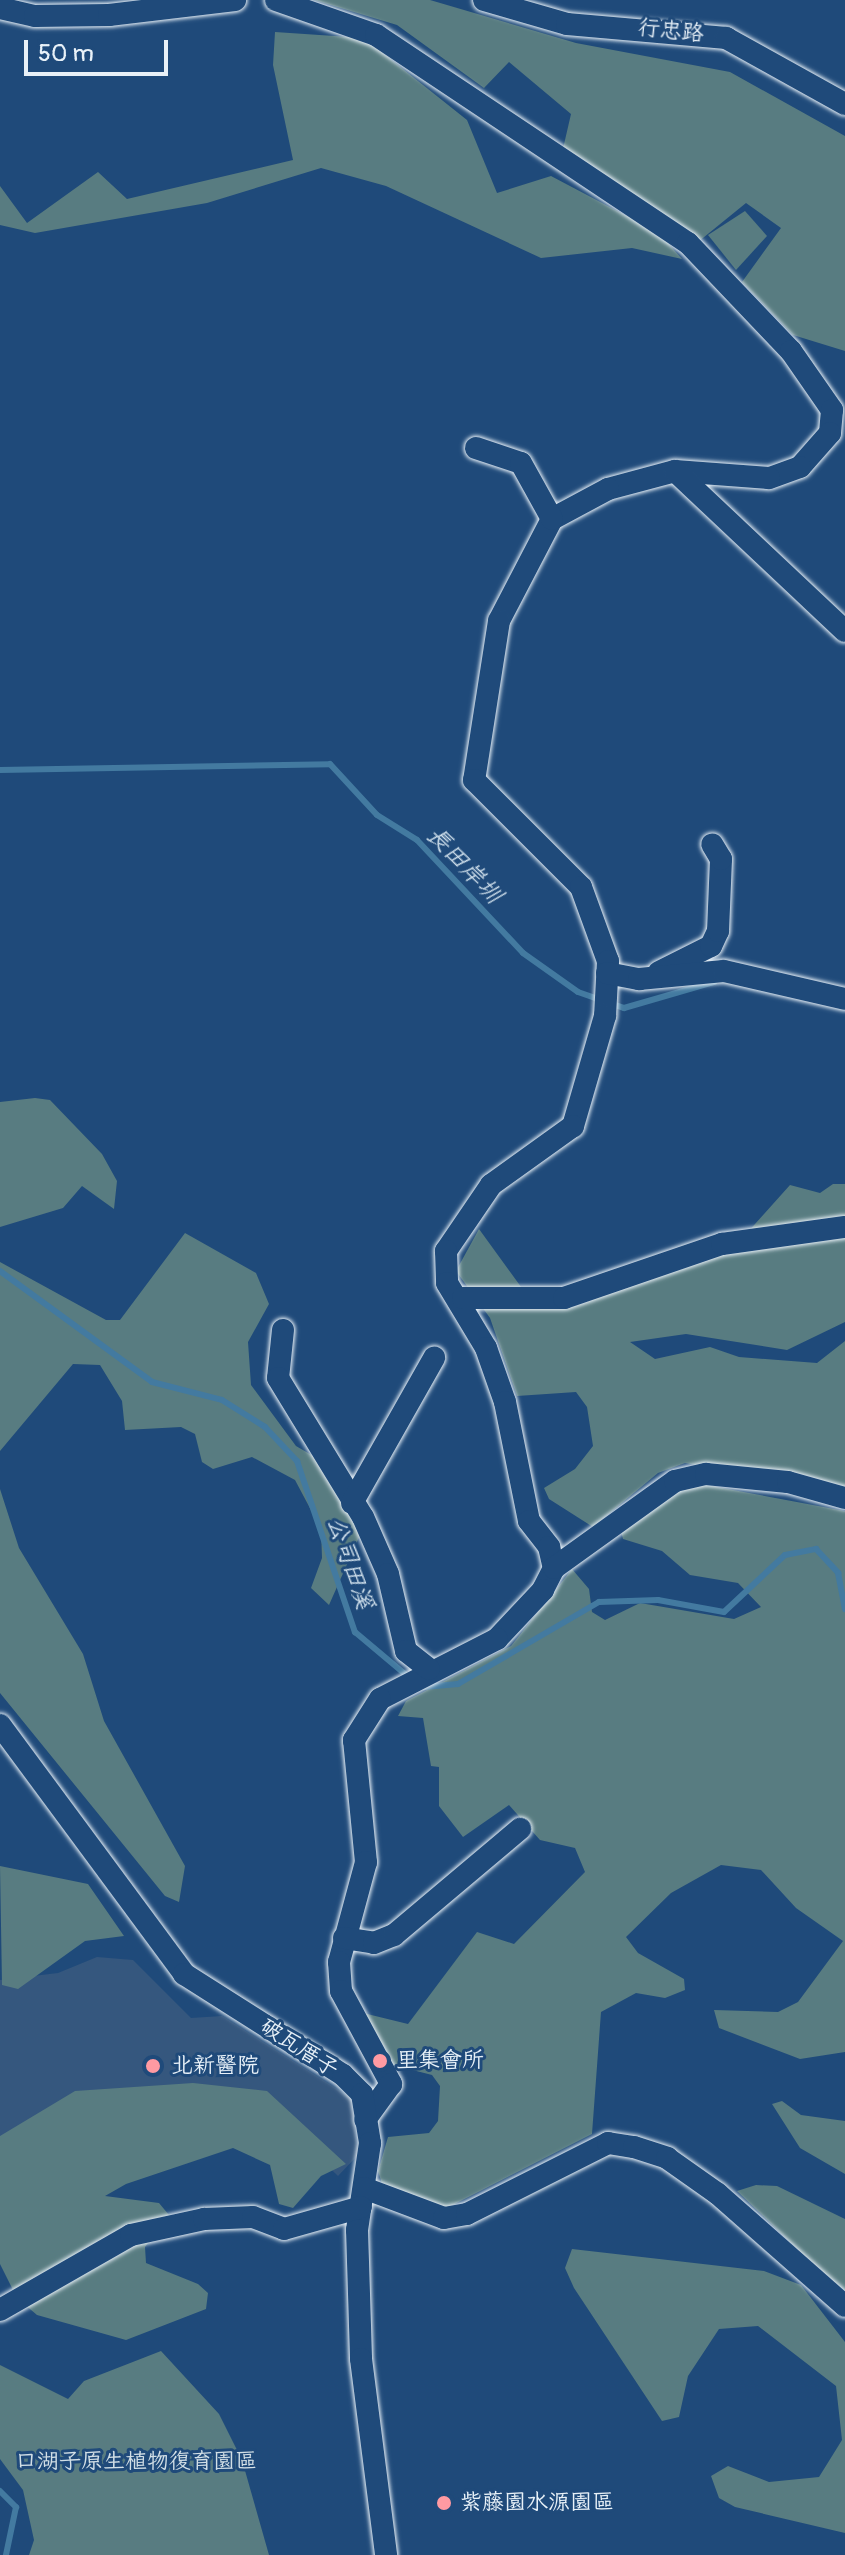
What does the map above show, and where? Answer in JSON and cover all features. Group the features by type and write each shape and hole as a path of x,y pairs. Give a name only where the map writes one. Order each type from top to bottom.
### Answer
{"street":[{"path":"0,8 35,16 109,15 235,0"},
{"path":"276,0 376,35 688,243 822,388 832,410 830,433 800,467 769,478 675,471 608,489 552,519 499,621 474,780 581,887 597,918 607,979 605,1016 573,1126 491,1185 457,1227 444,1270 463,1298 505,1402 529,1521 549,1547 554,1568"},
{"name":"行忠路","path":"484,0 567,24 726,38 845,104"},
{"path":"476,448 521,463 552,519"},
{"path":"675,471 845,631"},
{"path":"639,979 711,946 718,931 721,859 712,844"},
{"path":"607,979 724,971 845,999"},
{"path":"463,1298 564,1298 722,1244 845,1227"},
{"path":"283,1330 278,1378 352,1503 388,1574 406,1651 426,1670"},
{"path":"352,1503 434,1358"},
{"path":"365,2120 391,2084 341,1991 344,1938 366,1862 354,1740 380,1699 426,1670 497,1639 543,1590 554,1568 675,1481 706,1474 788,1482 845,1498"},
{"name":"破瓦厝子","path":"0,1725 184,1974 343,2075 362,2094 365,2120 361,2359 386,2555"},
{"path":"344,1938 374,1943 394,1935 520,1829"},
{"path":"0,2310 131,2235 204,2219 253,2217 284,2229 363,2198 444,2218 467,2214 608,2143 634,2147 667,2158 718,2194 845,2306"}],"shaded area":[{"name":"北新醫院","path":"97,1957 133,1960 191,2018 222,2016 351,2098 358,2155 338,2176 277,2117 0,2152 0,1980 58,1973"}],"green space":[{"path":"314,0 430,0 576,43 730,72 845,136 845,351 793,335 742,282 781,228 746,203 698,242 562,153 571,114 509,62 484,88 397,25"},
{"path":"275,32 364,38 467,120 497,193 551,176 659,233 682,259 632,248 541,258 386,186 321,168 207,203 35,233 0,225 0,186 27,223 98,172 127,199 293,160 273,65"},
{"path":"745,211 767,236 736,270 708,235"},
{"path":"35,1098 50,1100 102,1154 117,1181 114,1209 82,1186 63,1208 0,1227 0,1102"},
{"path":"833,1184 845,1184 845,1322 787,1350 686,1334 630,1342 655,1359 710,1347 739,1357 817,1363 845,1341 845,1492 685,1463 658,1473 593,1527 549,1499 544,1488 575,1469 593,1446 587,1407 576,1392 517,1396 490,1318 456,1271 479,1229 524,1291 550,1292 746,1234 790,1185 820,1193"},
{"path":"185,1233 256,1273 269,1304 248,1342 251,1385 296,1446 334,1468 364,1526 329,1605 311,1588 322,1558 321,1529 295,1480 252,1457 213,1469 202,1462 195,1434 181,1427 125,1430 122,1401 100,1365 73,1364 0,1451 0,1262 106,1320 120,1320"},
{"path":"690,1482 845,1511 845,2052 800,2059 719,2028 714,2010 778,2012 798,2002 843,1941 796,1908 761,1870 721,1865 671,1893 626,1937 638,1953 684,1979 685,1990 665,1998 636,1993 601,2012 592,2134 439,2212 383,2187 378,2171 388,2137 429,2133 438,2121 440,2086 432,2075 393,2065 359,2012 408,2024 477,1932 514,1944 585,1872 575,1848 540,1840 509,1805 463,1837 439,1806 439,1767 431,1766 423,1718 398,1716 406,1701 511,1646 572,1569 589,1589 592,1612 605,1620 640,1603 734,1619 761,1607 738,1583 690,1575 662,1551 623,1539 620,1527"},
{"path":"0,1489 19,1548 83,1654 104,1721 185,1866 179,1902 165,1896 0,1693"},
{"path":"0,1866 88,1884 124,1936 85,1941 18,1989 2,1985"},
{"path":"193,2083 267,2091 346,2164 321,2176 293,2208 279,2204 270,2165 233,2148 126,2184 105,2196 159,2203 169,2215 145,2247 146,2263 198,2284 208,2293 206,2309 126,2340 37,2315 17,2298 0,2264 0,2136 75,2091"},
{"path":"782,2101 801,2115 845,2121 845,2174 800,2148 772,2104"},
{"path":"756,2185 777,2186 845,2219 845,2295 737,2191"},
{"path":"572,2249 764,2271 801,2285 845,2342 845,2533 735,2507 719,2498 711,2476 728,2466 769,2482 819,2477 842,2440 836,2386 758,2326 719,2329 688,2376 679,2417 662,2421 574,2288 565,2268"},
{"name":"口湖子原生植物復育園區","path":"161,2351 219,2414 242,2460 269,2555 29,2555 34,2540 23,2490 0,2459 0,2365 68,2399 84,2381"}],"waterway":[{"name":"長田岸圳","path":"0,770 330,764 377,815 417,840 523,953 578,992 624,1008 714,982"},
{"name":"公司田溪","path":"0,1271 152,1382 222,1400 265,1427 297,1461 355,1632 411,1679"},
{"name":"公司田溪","path":"424,1687 458,1684 599,1602 658,1600 724,1612 785,1555 816,1549 838,1573 845,1609"},
{"name":"公司田溪","path":"0,2491 16,2507 6,2555"}],"place":[{"name":"里集會所","path":"380,2061"},
{"name":"北新醫院","path":"153,2066"},
{"name":"紫藤園水源園區","path":"444,2503"}]}
